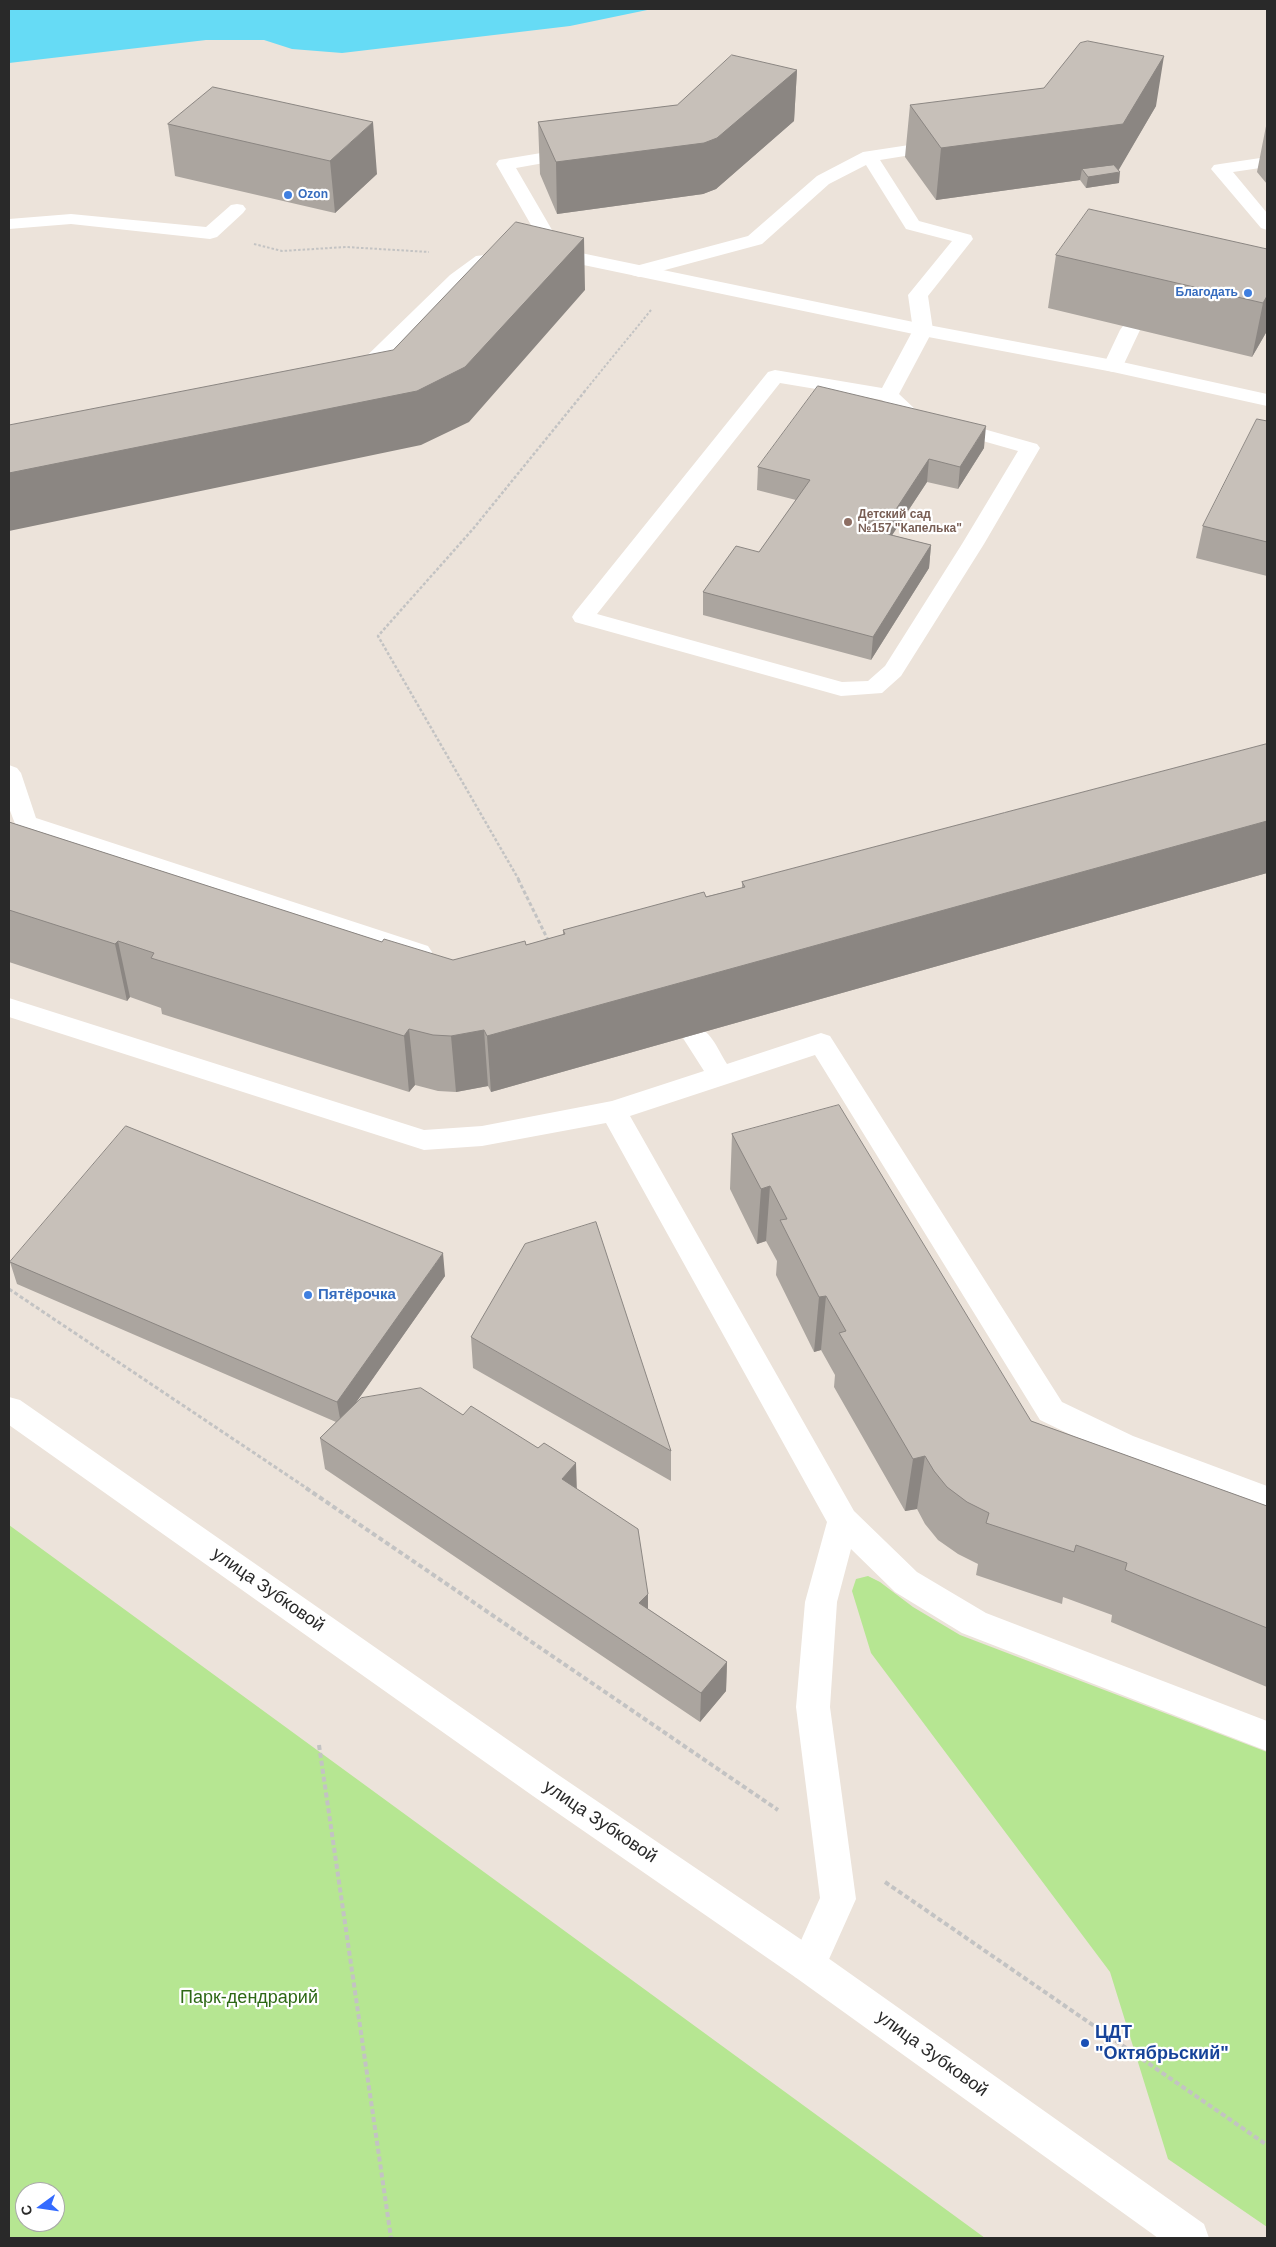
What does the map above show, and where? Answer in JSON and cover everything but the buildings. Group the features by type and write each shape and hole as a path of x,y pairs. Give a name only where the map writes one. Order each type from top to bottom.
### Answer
{"street":[{"path":"639,271 754,240 823,180 869,156 962,142"},
{"path":"557,254 505,164 592,150"},
{"path":"869,156 912,225 964,239 918,295 923,330 888,395"},
{"path":"1267,162 1220,169 1267,224"},
{"path":"9,224 71,219 210,233 237,208"},
{"path":"339,386 348,384 457,279 484,260 557,254 923,330 1113,366 1267,400"},
{"path":"1113,366 1130,330"},
{"path":"775,376 888,395 910,414 1030,448 974,544 893,671 874,688 842,689 583,617 775,376"},
{"path":"9,774 26,823 436,957"},
{"path":"9,1007 424,1140 482,1136 613,1111 821,1043 1051,1411 1122,1445 1267,1499"},
{"path":"694,1035 721,1076"},
{"path":"613,1111 843,1521 906,1582 974,1623 1267,1736"},
{"name":"улица Зубковой","path":"9,1408 545,1785 808,1965 1190,2238"},
{"path":"808,1965 838,1899 813,1707 821,1602 843,1521"}],"path":[{"path":"210,233 282,251 346,248 404,249 484,260"},
{"path":"553,950 511,864 378,636 473,529 677,279"},
{"path":"9,1289 242,1444 617,1702 831,1845 1267,2145"},
{"path":"319,1745 391,2238"}],"green space":[{"name":"Парк-дендрарий","path":"9,1525 985,2238 9,2238"},
{"path":"868,1576 880,1582 913,1607 960,1635 1267,1752 1267,2227 1168,2159 1110,1972 871,1653 852,1591 856,1579"}],"water":[{"path":"9,9 652,9 570,26 342,53 292,49 264,40 206,40 9,63"}],"place":[{"name":"Ozon","path":"288,195"},
{"name":"Благодать","path":"1248,293"},
{"name":"Детский сад №157 \"Капелька\"","path":"848,522"},
{"name":"Пятёрочка","path":"308,1295"},
{"name":"ЦДТ \"Октябрьский\"","path":"1085,2043"}]}
